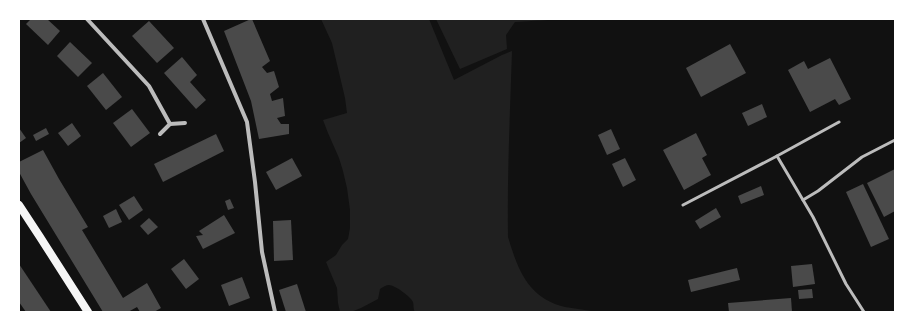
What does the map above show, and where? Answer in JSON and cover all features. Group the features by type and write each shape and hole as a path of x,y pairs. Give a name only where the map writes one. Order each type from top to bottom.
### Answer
{"main road":[{"path":"19,205 88,312"}],"street":[{"path":"87,19 149,86 170,124"},
{"path":"203,19 247,122 262,252 275,312"},
{"path":"160,134 170,124 185,123"}],"lane":[{"path":"683,205 839,122"},
{"path":"803,200 818,191 862,157 895,140"},
{"path":"777,156 813,217 846,284 864,312"}],"shaded area":[{"path":"321,19 429,19 454,80 512,51 508,237 516,261 526,281 533,290 552,303 565,307 598,312 415,312 413,302 409,297 399,289 389,285 380,289 378,299 351,312 340,312 337,288 326,262 336,255 348,239 350,228 350,210 343,171 323,120 347,113 332,43"},
{"path":"436,19 565,19 515,22 506,35 507,49 460,69"}],"building":[{"path":"31,19 47,19 60,31 48,45 26,24"},
{"path":"251,19 270,61 262,67 267,73 274,71 279,87 270,94 272,101 283,98 285,116 277,118 281,124 289,124 289,134 259,139 251,101 224,31"},
{"path":"149,21 174,48 157,63 132,36"},
{"path":"70,42 92,63 78,77 57,56"},
{"path":"730,44 746,73 701,97 686,68"},
{"path":"182,57 197,75 190,82 206,100 196,109 164,73"},
{"path":"830,58 851,99 839,105 835,99 810,112 788,70 804,61 808,69"},
{"path":"103,73 122,97 106,110 87,86"},
{"path":"762,104 767,117 748,126 742,113"},
{"path":"132,109 150,133 131,147 113,123"},
{"path":"72,123 81,136 68,146 58,133"},
{"path":"19,128 26,138 19,143"},
{"path":"46,128 49,134 36,141 33,135"},
{"path":"611,129 620,149 607,155 598,135"},
{"path":"696,133 707,155 702,158 711,175 684,190 663,150"},
{"path":"216,134 224,151 163,182 154,164"},
{"path":"43,150 88,227 82,230 123,298 147,283 161,308 154,312 140,312 137,307 128,312 103,312 19,172 19,162"},
{"path":"292,158 302,176 276,190 266,172"},
{"path":"625,158 636,180 623,187 612,164"},
{"path":"895,169 895,211 884,217 867,183"},
{"path":"863,184 889,239 871,247 846,192"},
{"path":"761,186 764,195 741,204 738,196"},
{"path":"134,196 143,210 129,220 119,205"},
{"path":"230,199 234,208 228,210 225,201"},
{"path":"716,208 721,217 700,229 695,221"},
{"path":"116,209 122,222 109,228 103,216"},
{"path":"224,215 235,233 203,249 196,236 203,235 199,231"},
{"path":"149,218 158,227 148,235 140,226"},
{"path":"291,220 293,260 274,261 273,221"},
{"path":"184,259 199,279 186,289 171,269"},
{"path":"19,264 51,312 26,312 19,302"},
{"path":"812,264 815,284 793,287 791,266"},
{"path":"737,268 740,280 691,292 688,280"},
{"path":"242,277 250,298 229,306 221,285"},
{"path":"297,284 306,312 286,312 279,290"},
{"path":"812,289 813,298 799,299 798,290"},
{"path":"791,298 792,312 729,312 728,303"}]}
